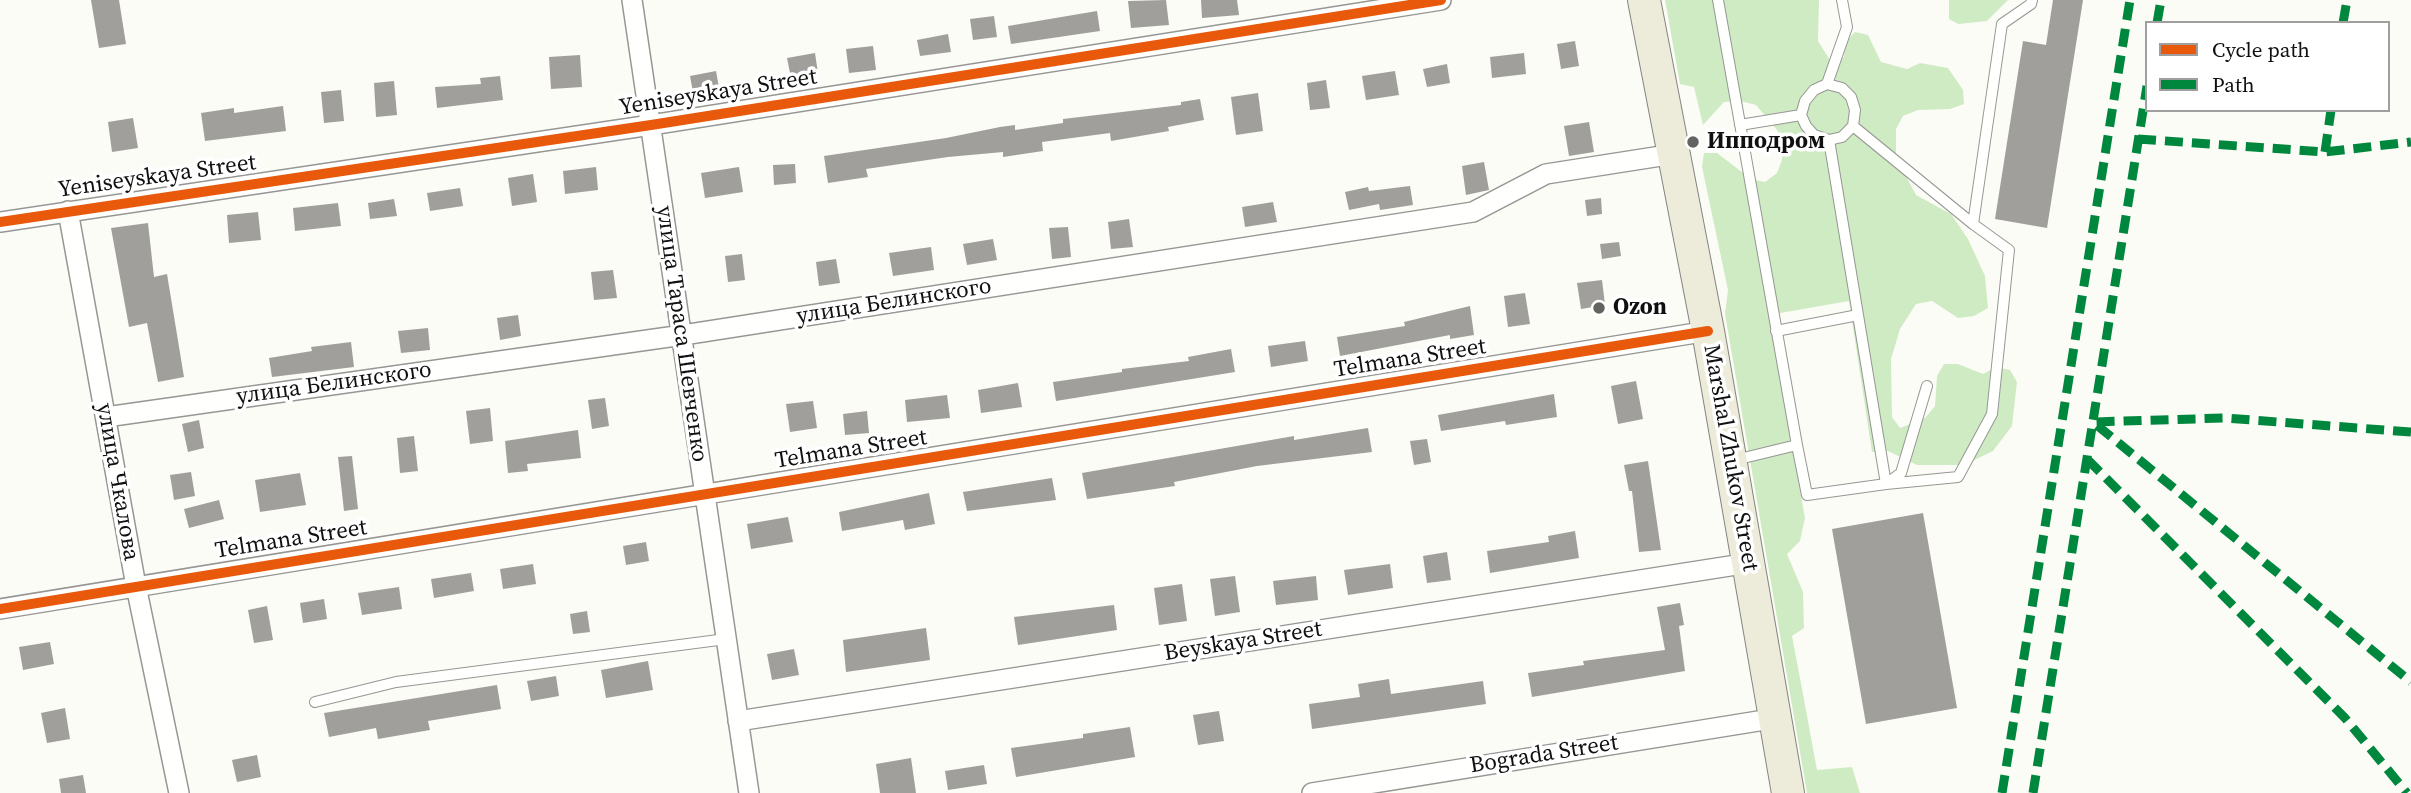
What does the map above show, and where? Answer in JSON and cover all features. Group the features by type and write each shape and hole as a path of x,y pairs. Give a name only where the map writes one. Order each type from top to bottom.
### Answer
{"main road":[{"name":"Marshal Zhukov Street","path":"1644,0 1708,331 1788,793"}],"street":[{"name":"улица Тараса Шевченко","path":"632,0 749,793"},
{"name":"Yeniseyskaya Street","path":"0,222 651,125 1441,0"},
{"name":"улица Белинского","path":"106,417 683,335 1473,212 1546,174 1674,154"},
{"name":"улица Чкалова","path":"68,212 136,586 179,793"},
{"name":"Telmana Street","path":"0,608 1708,331"},
{"name":"Beyskaya Street","path":"738,721 1749,563"},
{"name":"Bograda Street","path":"1312,793 1777,718"}],"lane":[{"path":"1718,0 1807,495 1958,477 1992,414 2009,250 1853,126"},
{"path":"1827,84 1847,27 1842,0"},
{"path":"1973,224 2002,24 2031,5 2032,0"},
{"path":"1827,84 1842,88 1851,97 1855,110 1853,126 1842,136 1829,140 1814,135 1801,115 1805,101 1814,90 1827,84"},
{"path":"1740,125 1801,115"},
{"path":"1829,140 1886,484"},
{"path":"1776,331 1858,316"},
{"path":"1886,484 1901,473 1927,386"},
{"path":"1731,461 1797,445"},
{"path":"315,702 396,682 726,639"}],"green space":[{"path":"1665,0 1819,0 1818,41 1833,65 1844,57 1845,43 1855,32 1868,35 1881,62 1907,69 1920,63 1948,68 1963,90 1964,104 1950,109 1918,110 1903,116 1896,129 1896,157 1916,195 1951,214 1968,239 1985,276 1988,308 1974,316 1958,318 1932,301 1916,304 1900,329 1891,359 1892,417 1900,428 1925,418 1935,406 1937,376 1944,364 1958,364 1983,374 1996,367 2010,370 2017,382 2012,426 1993,451 1964,465 1917,465 1888,451 1872,452 1849,301 1769,315 1805,518 1800,541 1787,554 1803,592 1804,628 1792,636 1817,770 1852,767 1860,793 1807,793 1725,314 1728,290 1702,167 1704,153 1717,153 1751,179 1765,182 1777,173 1782,160 1782,145 1777,130 1756,105 1740,101 1724,102 1703,125 1694,87 1680,84"},
{"path":"1949,0 2008,0 1987,21 1958,24 1949,19"}],"building":[{"path":"91,0 119,0 126,44 99,48"},
{"path":"1166,0 1169,25 1131,28 1128,1"},
{"path":"1201,0 1237,0 1239,15 1202,18"},
{"path":"2053,0 2083,0 2047,228 1995,219 2023,41 2046,45"},
{"path":"1097,11 1100,31 1011,44 1008,26"},
{"path":"994,16 997,37 973,40 970,19"},
{"path":"948,34 951,52 920,56 917,40"},
{"path":"1575,41 1579,66 1561,69 1557,44"},
{"path":"873,46 876,70 849,73 846,49"},
{"path":"815,53 818,73 791,78 787,58"},
{"path":"1524,53 1526,74 1492,78 1490,57"},
{"path":"580,55 582,87 551,89 549,57"},
{"path":"1447,64 1450,83 1427,87 1423,69"},
{"path":"716,71 720,93 694,98 690,76"},
{"path":"1395,71 1399,95 1366,100 1362,76"},
{"path":"500,76 503,100 437,108 435,87 481,84 480,78"},
{"path":"1326,80 1330,108 1310,110 1307,83"},
{"path":"394,81 397,115 376,117 374,83"},
{"path":"341,90 344,121 324,123 321,92"},
{"path":"1258,93 1263,131 1236,135 1231,97"},
{"path":"1200,99 1204,120 1168,127 1169,131 1111,141 1110,133 1042,142 1043,151 1003,157 1003,152 948,157 866,169 868,177 828,183 824,156 1000,127 1015,125 1015,130 1063,123 1063,119 1181,105 1181,102"},
{"path":"283,106 286,131 205,141 201,113 234,108 234,113"},
{"path":"133,118 138,148 112,152 108,122"},
{"path":"1589,122 1594,152 1569,156 1564,126"},
{"path":"1484,162 1489,190 1466,195 1462,166"},
{"path":"795,164 796,183 774,185 773,165"},
{"path":"596,167 598,190 565,194 563,171"},
{"path":"739,167 743,192 705,198 701,173"},
{"path":"533,174 537,202 512,206 508,178"},
{"path":"1410,186 1413,205 1380,210 1379,204 1349,210 1345,192 1368,187 1369,191"},
{"path":"460,188 463,206 430,211 427,193"},
{"path":"1601,198 1602,214 1587,216 1585,200"},
{"path":"394,199 397,216 370,219 368,203"},
{"path":"1273,202 1277,222 1245,227 1242,207"},
{"path":"338,203 341,226 295,231 293,208"},
{"path":"258,212 261,240 229,243 227,215"},
{"path":"1129,219 1133,247 1111,249 1108,222"},
{"path":"148,223 154,277 167,274 184,377 158,382 147,323 129,327 111,228"},
{"path":"1068,227 1071,257 1052,259 1049,228"},
{"path":"993,239 997,260 967,265 963,244"},
{"path":"1619,242 1621,256 1602,259 1600,244"},
{"path":"931,247 934,270 893,276 889,253"},
{"path":"742,254 745,280 728,282 725,256"},
{"path":"836,259 840,283 819,286 816,262"},
{"path":"613,270 617,298 594,300 591,272"},
{"path":"1602,280 1605,305 1581,309 1577,283"},
{"path":"1525,293 1530,324 1508,327 1504,296"},
{"path":"1470,306 1474,335 1450,339 1450,335 1340,356 1337,337 1405,326 1404,322"},
{"path":"518,315 521,336 500,340 497,318"},
{"path":"428,328 430,350 401,353 398,331"},
{"path":"1305,341 1308,361 1271,367 1268,346"},
{"path":"351,342 354,367 272,377 269,358 312,351 311,347"},
{"path":"1231,349 1235,372 1056,401 1053,382 1122,372 1122,369 1189,361 1188,357"},
{"path":"1636,381 1643,419 1618,424 1611,386"},
{"path":"1018,383 1022,407 981,413 978,390"},
{"path":"1554,394 1557,417 1506,425 1505,421 1441,431 1438,415"},
{"path":"947,395 950,418 907,422 905,400"},
{"path":"605,398 609,426 592,429 588,400"},
{"path":"813,401 817,428 790,432 786,404"},
{"path":"490,408 493,441 470,444 466,411"},
{"path":"867,411 869,433 845,435 843,414"},
{"path":"199,420 204,448 188,452 182,424"},
{"path":"1368,428 1372,452 1257,466 1174,482 1175,486 1087,499 1082,473 1294,436 1294,440"},
{"path":"578,430 581,458 527,464 528,471 508,473 505,441"},
{"path":"414,436 418,471 400,473 397,438"},
{"path":"1427,439 1431,462 1414,465 1410,441"},
{"path":"352,456 358,509 344,511 338,457"},
{"path":"1648,461 1661,550 1639,552 1632,491 1629,491 1624,465"},
{"path":"191,472 195,496 174,500 170,475"},
{"path":"300,473 306,505 260,512 255,480"},
{"path":"1052,478 1056,500 967,511 963,492"},
{"path":"929,493 935,524 905,530 903,520 842,531 839,512"},
{"path":"219,500 224,519 189,528 184,509"},
{"path":"1923,513 1957,708 1866,724 1832,529"},
{"path":"788,517 793,542 751,549 747,524"},
{"path":"1575,531 1579,558 1490,573 1487,551 1549,542 1548,536"},
{"path":"646,542 649,561 626,565 623,546"},
{"path":"1447,552 1451,580 1427,583 1423,556"},
{"path":"533,564 536,584 503,589 500,569"},
{"path":"1390,564 1393,588 1348,595 1344,570"},
{"path":"471,573 474,591 434,598 431,579"},
{"path":"1235,576 1240,612 1215,616 1210,579"},
{"path":"1316,576 1318,600 1276,605 1273,581"},
{"path":"1182,584 1187,621 1159,625 1154,588"},
{"path":"399,587 402,609 362,615 358,593"},
{"path":"324,599 327,619 303,623 300,603"},
{"path":"1680,603 1684,625 1679,626 1685,671 1532,697 1528,673 1584,665 1583,661 1665,650 1657,607"},
{"path":"1114,605 1117,630 1018,645 1014,617"},
{"path":"267,606 273,640 254,643 248,610"},
{"path":"587,611 590,632 573,634 570,614"},
{"path":"926,628 930,660 846,672 843,640"},
{"path":"50,642 54,664 23,670 19,647"},
{"path":"794,649 799,675 772,680 767,654"},
{"path":"648,661 653,690 606,698 601,670"},
{"path":"556,676 559,696 531,701 527,681"},
{"path":"1389,679 1391,694 1483,681 1486,704 1312,729 1309,704 1360,697 1358,684"},
{"path":"497,685 501,709 428,721 430,730 378,739 376,728 329,737 324,713"},
{"path":"65,708 70,739 47,743 41,713"},
{"path":"1219,711 1224,741 1198,745 1193,715"},
{"path":"1130,727 1135,757 1016,777 1011,748 1083,738 1083,734"},
{"path":"257,755 261,777 237,782 232,760"},
{"path":"911,758 916,793 880,793 876,764"},
{"path":"984,765 987,784 948,790 945,771"},
{"path":"83,775 86,793 61,793 59,779"}],"marked path":[{"path":"2002,793 2130,0"},
{"path":"2157,21 2161,0"},
{"path":"2343,21 2347,0"},
{"path":"2033,793 2145,98"},
{"path":"2325,152 2331,112"},
{"path":"2138,139 2325,152 2411,142"},
{"path":"2411,432 2225,418 2093,422 2411,682"},
{"path":"2087,459 2345,718 2407,793"}],"cycle path":[{"path":"0,222 651,125 1441,0"},
{"path":"0,609 1708,331"}],"place":[{"name":"Ипподром","path":"1693,142"},
{"name":"Ozon","path":"1599,308"}]}
